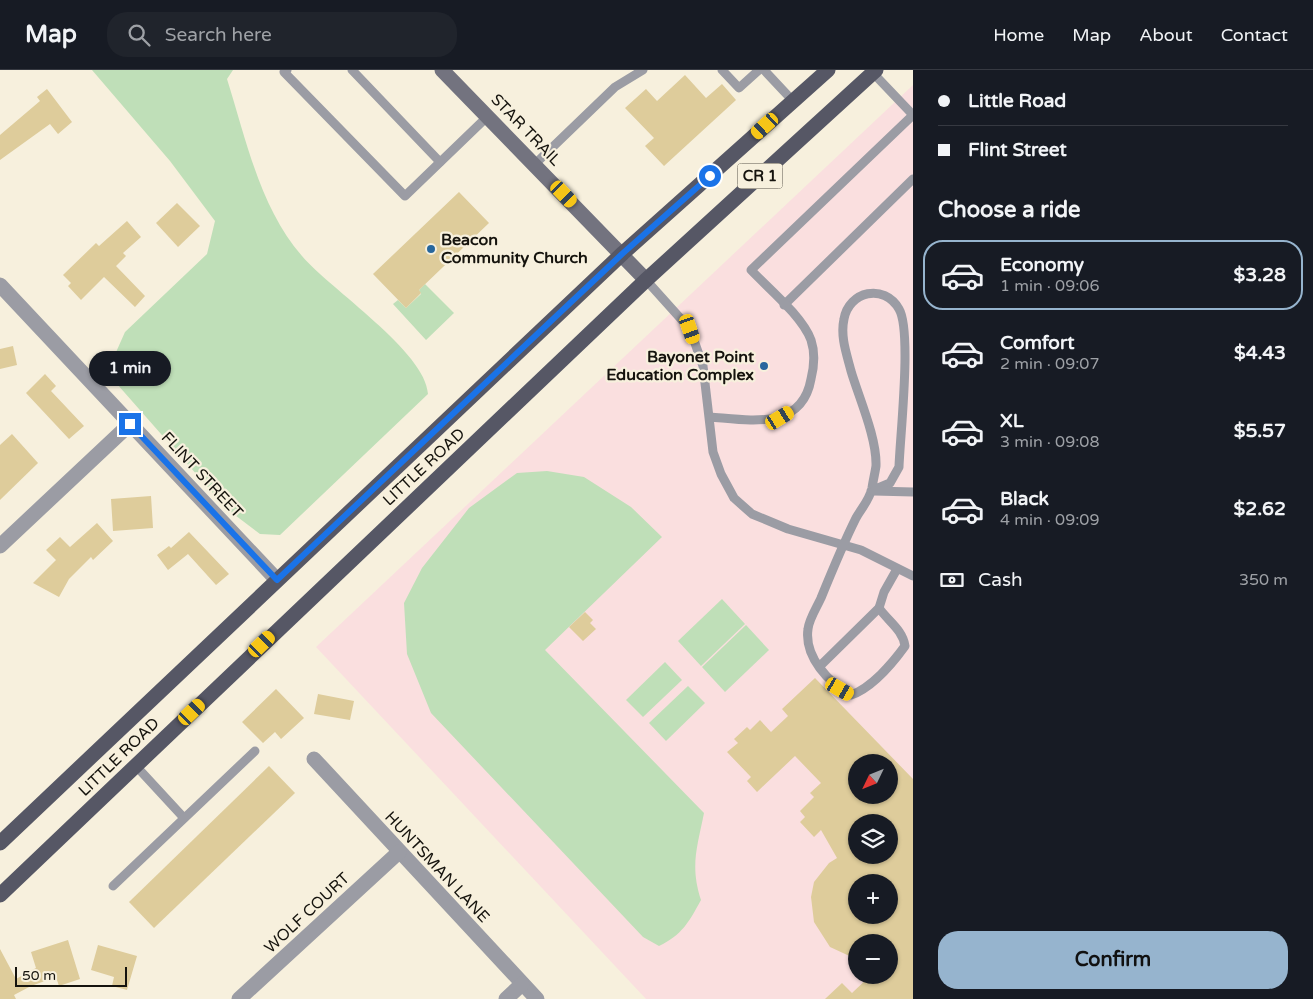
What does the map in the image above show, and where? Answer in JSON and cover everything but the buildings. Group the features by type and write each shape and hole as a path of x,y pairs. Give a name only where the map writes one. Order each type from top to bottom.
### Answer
{"main road":[{"name":"LITTLE ROAD","path":"0,843 622,254 828,70"},
{"name":"LITTLE ROAD","path":"0,895 646,280 875,71"}],"street":[{"name":"STAR TRAIL","path":"442,70 646,280"},
{"name":"FLINT STREET","path":"0,285 277,580"},
{"path":"0,546 130,424"},
{"name":"HUNTSMAN LANE","path":"314,759 536,999"},
{"name":"WOLF COURT","path":"239,999 398,852"},
{"path":"506,999 522,984"}],"lane":[{"path":"287,70 284,72 404,196 488,116"},
{"path":"352,70 440,162"},
{"path":"535,164 615,88 643,70"},
{"path":"722,70 739,88 759,70"},
{"path":"764,70 793,101"},
{"path":"710,417 759,420 780,418 799,406 810,388 814,367 811,341 800,322 751,270 913,115 875,71"},
{"path":"784,305 913,179"},
{"path":"646,280 690,329 703,366 713,452 721,474 734,498 752,514 788,529 861,550 913,576"},
{"path":"871,491 890,483 899,467 906,333 899,309 887,297 876,292 860,295 849,305 844,320 844,347 872,440 876,465 871,491 843,545 808,628 808,644 813,656 840,689 851,695 861,692 898,656 905,646 904,638 879,608"},
{"path":"871,491 913,492"},
{"path":"820,666 879,608 884,592 897,569"},
{"path":"113,886 255,751"},
{"path":"136,766 184,818"}],"shaded area":[{"name":"Bayonet Point Education Complex","path":"913,85 913,999 646,999 316,647"}],"green space":[{"path":"92,70 233,70 227,79 248,149 265,195 287,237 315,270 395,341 411,359 423,377 428,394 280,535 260,534 227,509 117,384 113,359 125,332 207,254 215,221 170,161"},
{"path":"425,284 454,313 426,340 393,304 398,300 406,308 421,294 419,290"},
{"path":"547,471 584,477 631,507 662,537 545,650 704,813 695,867 701,900 684,927 674,937 659,946 643,937 431,713 407,654 404,603 422,568 469,508 517,473"},
{"path":"722,599 745,624 701,666 678,641"},
{"path":"746,625 769,650 725,692 702,667"},
{"path":"665,662 682,680 643,717 626,700"},
{"path":"688,686 705,703 666,741 649,723"}],"place":[{"name":"Beacon Community Church","path":"431,249"},
{"name":"Bayonet Point Education Complex","path":"764,366"}],"route":[{"path":"130,424 277,580 622,254 710,176"}]}
